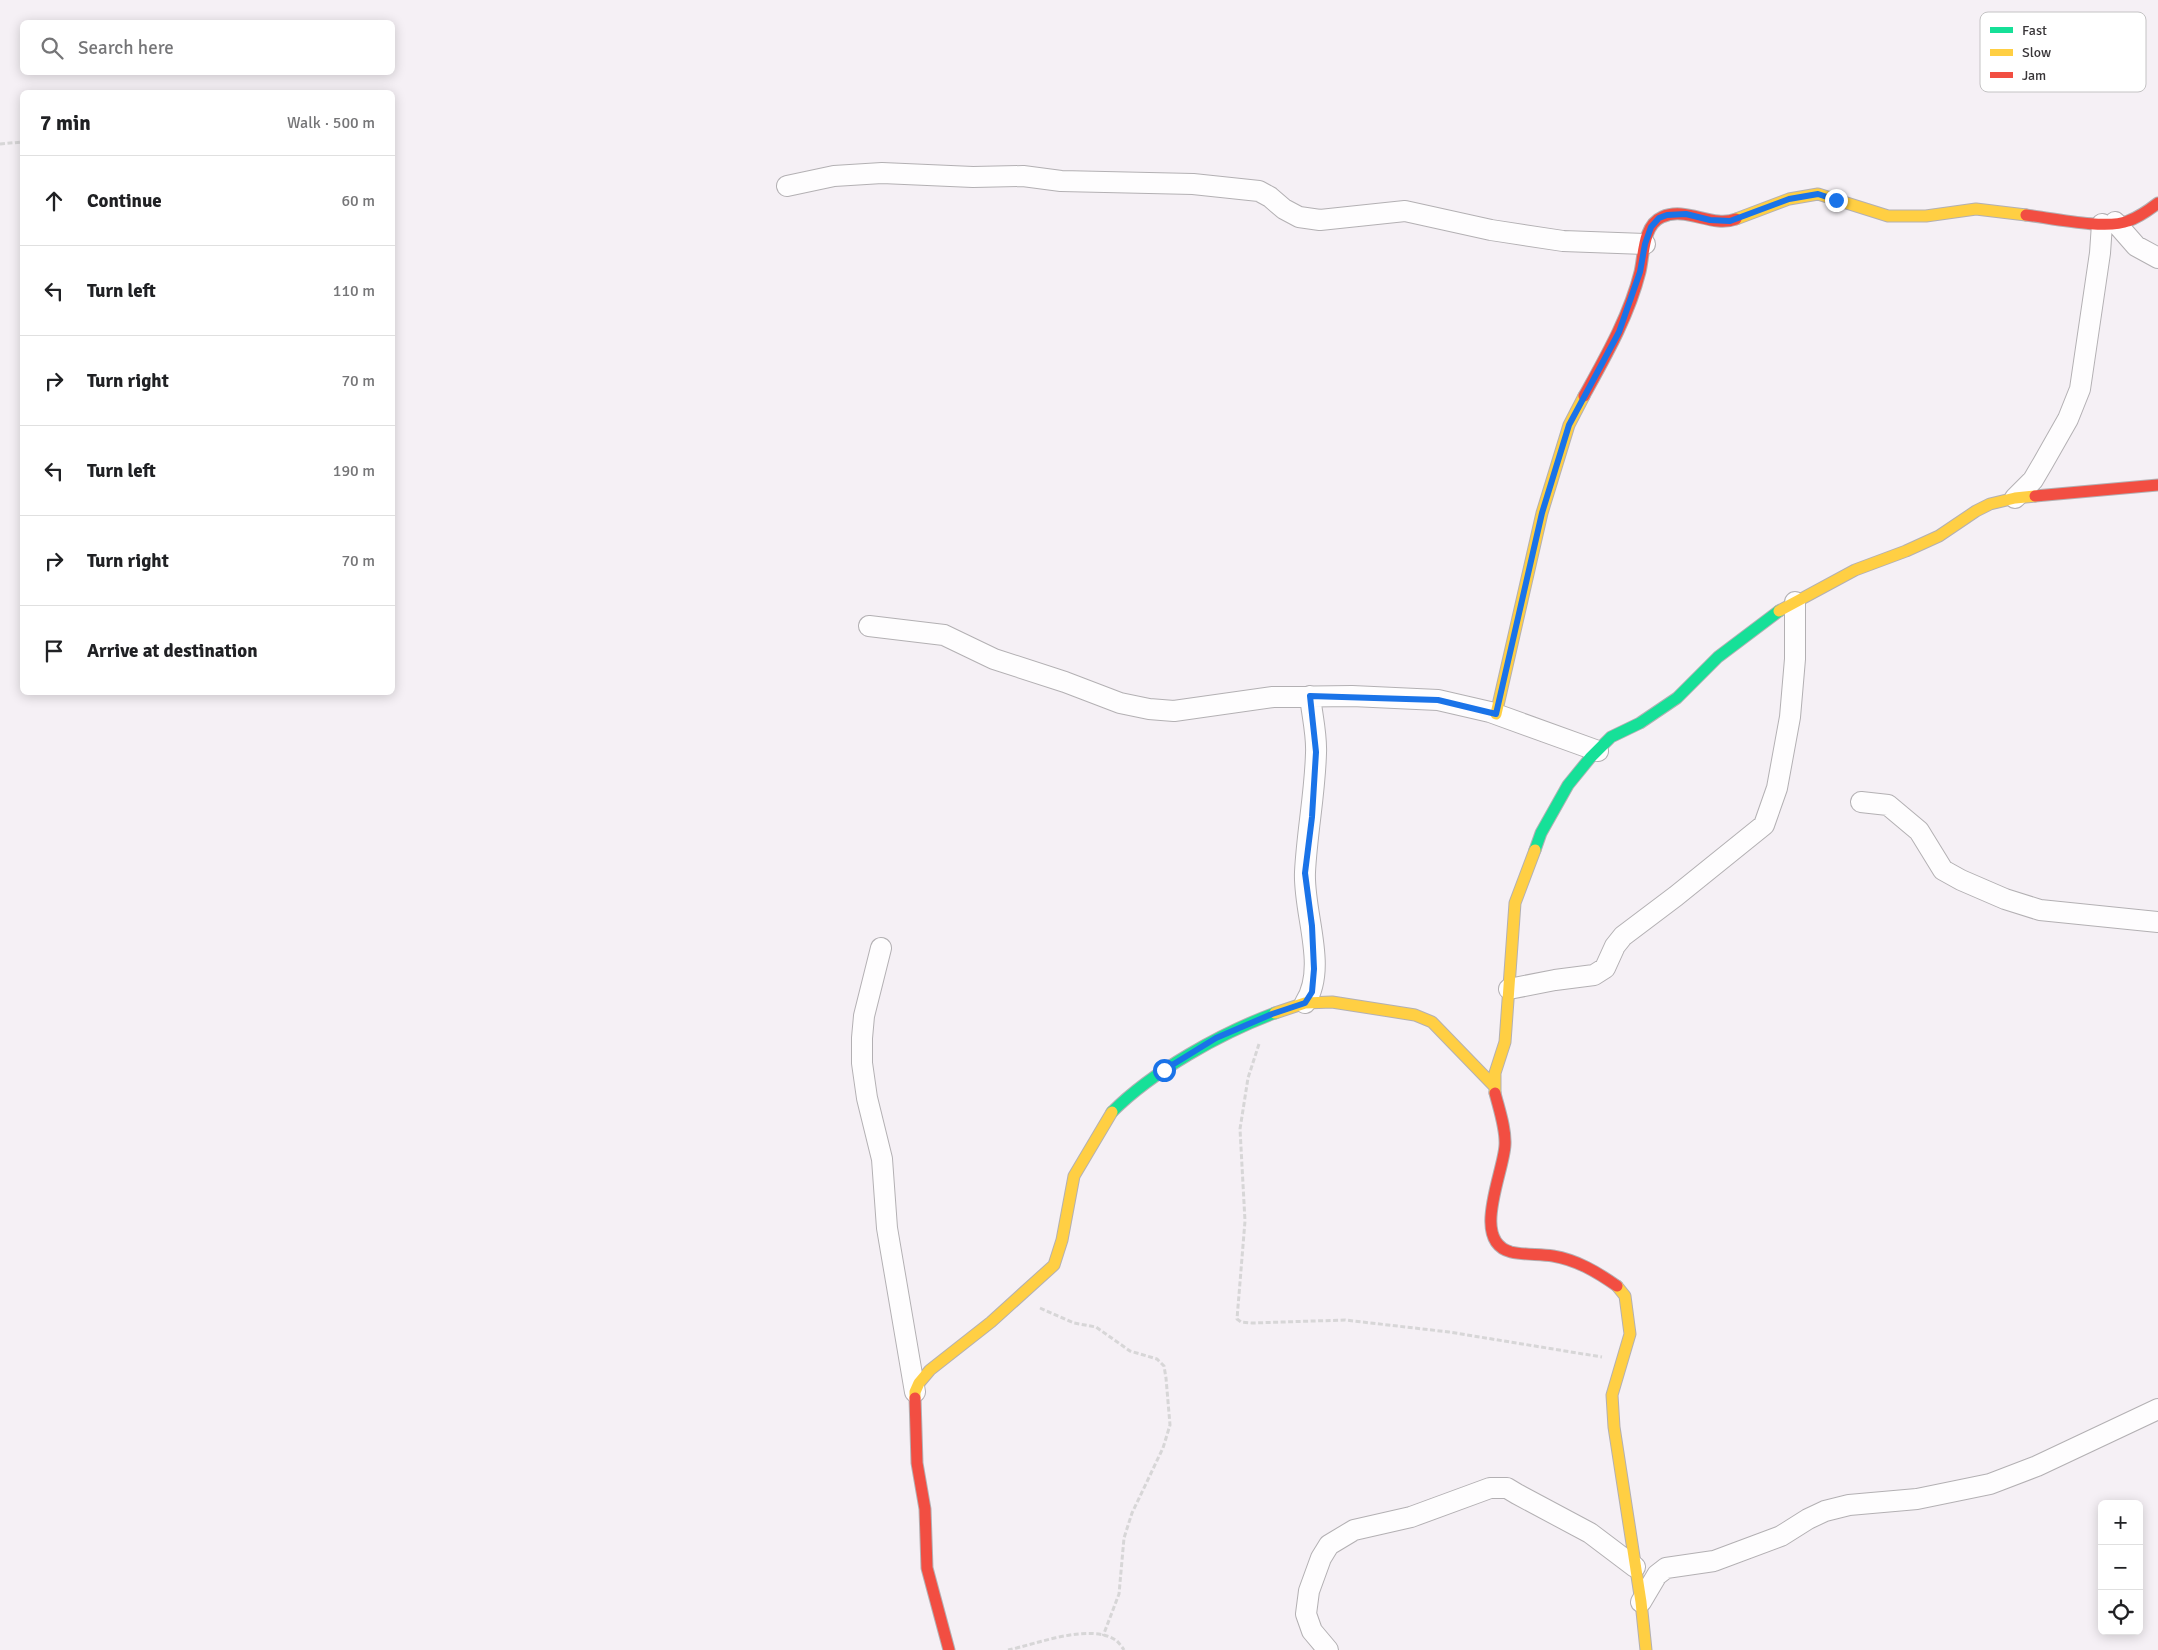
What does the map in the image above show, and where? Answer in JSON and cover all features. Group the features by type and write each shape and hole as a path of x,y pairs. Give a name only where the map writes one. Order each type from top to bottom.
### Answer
{"street":[{"path":"787,186 834,176 882,173 973,177 1023,176 1061,181 1193,184 1259,191 1299,217 1320,220 1405,212 1491,230 1563,241 1645,244"},
{"path":"1496,714 1542,513 1564,440 1569,425 1619,332 1640,272 1645,244 1651,227 1659,218 1667,215 1686,214 1710,220 1730,221 1789,199 1818,194 1888,216 1926,216 1976,209 2109,223 2126,222 2148,211 2158,203"},
{"path":"2109,223 2136,246 2158,258"},
{"path":"2015,498 2033,480 2068,419 2080,389 2100,253 2109,223"},
{"path":"1646,1650 1642,1602 1614,1427 1612,1395 1630,1334 1625,1296 1618,1287 1591,1268 1554,1256 1510,1252 1502,1248 1495,1240 1490,1225 1491,1208 1504,1158 1505,1142 1494,1086 1495,1073 1505,1042 1515,903 1540,833 1568,785 1611,737 1640,723 1677,698 1718,657 1775,613 1854,570 1906,551 1939,536 1976,511 1990,504 2015,498 2158,485"},
{"path":"1509,989 1599,973 1605,968 1615,946 1623,936 1764,825 1777,788 1790,717 1795,659 1795,602"},
{"path":"869,626 944,635 994,659 1065,682 1120,704 1149,709 1174,711 1273,697 1310,696 1438,700 1496,714 1598,751"},
{"path":"1305,1003 1312,992 1314,969 1305,873 1312,817 1316,752 1310,696"},
{"path":"1861,802 1888,805 1919,831 1943,870 2005,899 2040,910 2158,922"},
{"path":"880,948 864,1016 862,1063 867,1098 882,1159 887,1228 915,1392 917,1464 925,1509 927,1568 949,1650"},
{"path":"915,1392 919,1383 930,1370 967,1342 1054,1265 1062,1240 1074,1176 1111,1114 1131,1093 1216,1038 1272,1014 1305,1003 1332,1002 1415,1015 1432,1022 1494,1086"},
{"path":"1642,1602 1657,1575 1666,1568 1714,1562 1781,1536 1825,1511 1849,1505 1917,1499 1990,1484 2037,1466 2158,1409"},
{"path":"1328,1650 1312,1631 1306,1614 1309,1591 1321,1558 1328,1545 1354,1530 1411,1517 1490,1488 1507,1488 1590,1533 1635,1566"}],"path":[{"path":"0,144 20,142"},
{"path":"1272,1014 1256,1051 1248,1078 1240,1129 1245,1221 1237,1319 1241,1322 1252,1323 1354,1321 1449,1332 1622,1360"},
{"path":"1017,1298 1074,1323 1096,1328 1130,1352 1157,1359 1162,1363 1165,1370 1170,1425 1163,1448 1132,1513 1124,1538 1119,1594 1103,1636"},
{"path":"1008,1650 1086,1633 1117,1641 1124,1650"}],"traffic: fast":[{"path":"1535,850 1541,833 1568,785 1590,758 1611,737 1640,723 1677,698 1718,657 1779,611"},
{"path":"1112,1112 1147,1082 1167,1068 1211,1042 1275,1013"}],"traffic: slow":[{"path":"1736,219 1789,199 1818,194 1888,216 1926,216 1976,209 2026,215"},
{"path":"1496,714 1542,513 1569,425 1584,396"},
{"path":"1779,611 1855,570 1906,551 1939,536 1976,511 1990,504 2015,498 2035,496"},
{"path":"1495,1093 1495,1073 1505,1042 1515,903 1535,850"},
{"path":"1275,1013 1305,1003 1332,1002 1415,1015 1432,1022 1494,1086"},
{"path":"915,1398 915,1392 919,1383 930,1370 991,1322 1054,1265 1062,1240 1074,1176 1112,1112"},
{"path":"1617,1286 1625,1296 1630,1334 1612,1395 1614,1427 1641,1602 1646,1650"}],"traffic: jam":[{"path":"2026,215 2093,224 2118,223 2128,221 2158,203"},
{"path":"1584,396 1616,336 1630,304 1640,272 1645,241 1656,221 1671,214 1690,215 1718,221 1736,219"},
{"path":"2035,496 2158,485"},
{"path":"1495,1093 1505,1139 1503,1157 1492,1204 1491,1220 1493,1234 1499,1245 1511,1252 1553,1256 1570,1260 1594,1271 1617,1286"},
{"path":"915,1398 917,1463 925,1509 927,1568 949,1650"}],"route":[{"path":"1164,1070 1216,1038 1272,1014 1305,1003 1312,992 1314,969 1312,926 1305,873 1312,817 1316,752 1310,696 1438,700 1496,714 1542,513 1569,425 1619,332 1640,272 1645,244 1651,227 1659,218 1667,215 1686,214 1710,220 1730,221 1743,218 1789,199 1818,194 1836,200"}]}
